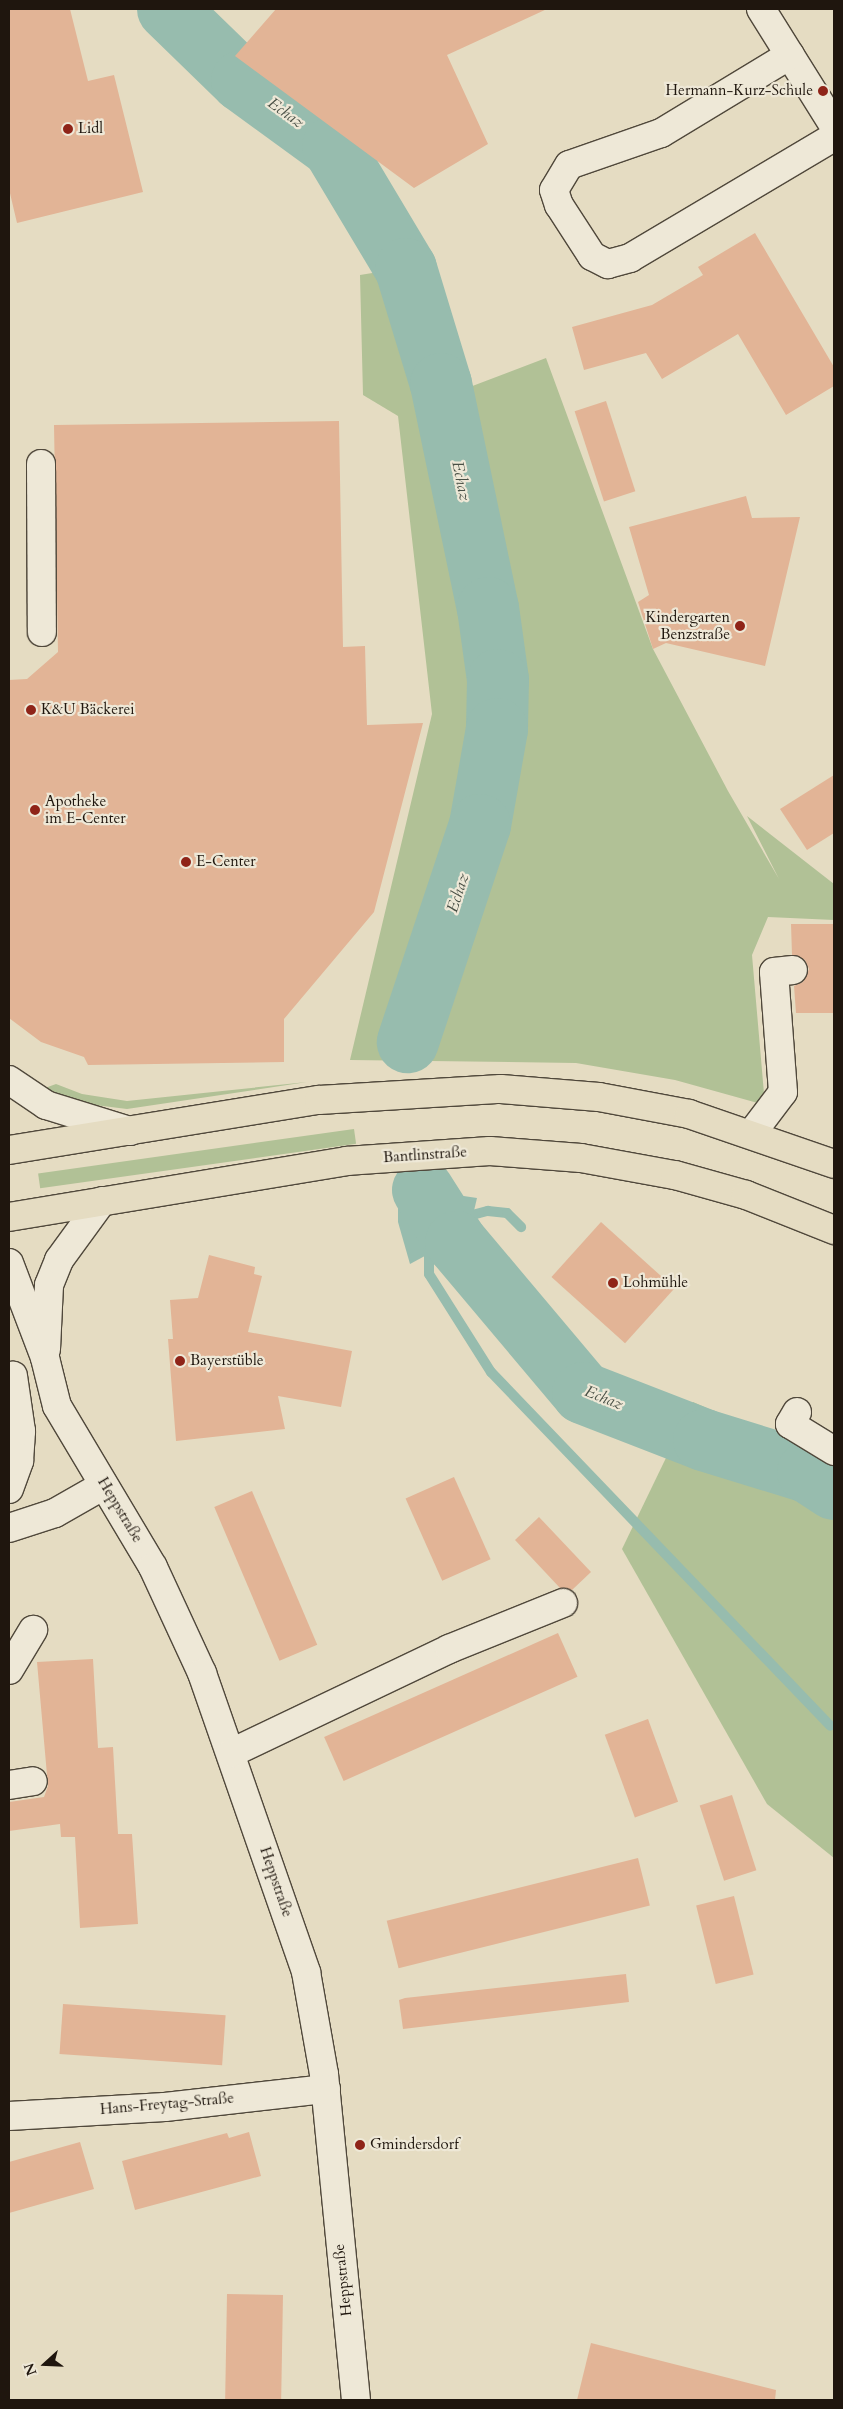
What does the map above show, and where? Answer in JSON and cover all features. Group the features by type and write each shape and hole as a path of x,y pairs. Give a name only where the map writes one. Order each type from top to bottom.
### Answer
{"main road":[{"path":"9,1150 319,1100 501,1089 599,1098 689,1114 752,1133 834,1164"},
{"name":"Bantlinstraße","path":"9,1217 392,1156 536,1153 675,1175 746,1195 834,1230"}],"street":[{"path":"761,9 834,126"},
{"path":"790,55 661,133 569,165 554,190 559,205 592,256 608,264 630,258 834,137"},
{"path":"41,464 42,632"},
{"path":"752,1133 784,1092 774,972 793,970"},
{"path":"9,1080 46,1105 130,1131"},
{"path":"45,1358 49,1285 59,1260 102,1201"},
{"name":"Heppstraße","path":"9,1263 45,1358 57,1406 104,1485 173,1609 231,1753 306,1972 326,2089 356,2400"},
{"path":"9,1489 19,1461 21,1431 11,1372"},
{"name":"Heppstraße","path":"11,1372 57,1406"},
{"path":"797,1412 790,1424 834,1450"},
{"path":"9,1528 55,1513 104,1485"},
{"path":"231,1753 449,1649 562,1603"},
{"path":"9,1670 33,1630"},
{"name":"Hans-Freytag-Straße","path":"9,2116 165,2107 326,2089"}],"shaded area":[{"path":"409,267 454,393 546,358 653,649 728,791 779,879 747,816 834,884 834,920 768,917 752,955 765,1105 675,1080 576,1063 350,1060 432,714 398,416 363,395 360,275"},
{"path":"307,1082 127,1109 79,1103 45,1088 56,1084 82,1094 127,1101"},
{"path":"354,1129 356,1144 40,1188 38,1173"},
{"path":"423,1190 477,1198 469,1232 410,1264 398,1222 398,1198"},
{"path":"693,1402 775,1438 834,1474 834,1858 767,1804 622,1549"}],"building":[{"name":"Lidl","path":"9,9 70,9 88,81 114,75 143,192 17,223 9,189"},
{"path":"276,9 547,9 447,55 488,144 414,188 235,56"},
{"path":"755,233 834,367 834,386 786,415 738,334 662,379 646,353 584,370 572,327 652,305 703,275 698,267"},
{"path":"606,401 635,491 604,502 575,411"},
{"path":"339,421 343,647 365,646 367,725 423,723 374,912 284,1019 284,1062 88,1065 84,1057 41,1042 9,1018 9,680 27,679 58,652 54,425"},
{"path":"746,496 752,518 800,517 765,666 666,643 653,649 638,602 649,595 629,527"},
{"path":"834,775 834,833 807,850 780,809"},
{"path":"791,924 834,924 834,1013 796,1013 794,986 803,982 809,969 805,960 792,955"},
{"name":"Lohmühle","path":"601,1222 675,1288 625,1343 551,1277"},
{"path":"209,1255 255,1267 254,1274 262,1276 248,1332 352,1351 341,1407 278,1396 285,1429 176,1441 168,1339 173,1339 170,1300 198,1298"},
{"path":"454,1477 491,1559 442,1581 406,1499"},
{"path":"252,1491 317,1645 280,1661 214,1507"},
{"path":"539,1517 591,1572 572,1590 560,1588 515,1540"},
{"path":"558,1633 578,1677 344,1781 324,1737"},
{"path":"93,1659 98,1748 113,1747 118,1834 132,1834 138,1924 80,1928 75,1837 61,1837 60,1824 9,1831 9,1802 44,1797 48,1786 37,1662"},
{"path":"648,1719 678,1802 635,1817 605,1735"},
{"path":"732,1795 756,1870 724,1881 700,1806"},
{"path":"638,1858 650,1906 399,1968 387,1921"},
{"path":"734,1896 754,1975 716,1984 696,1905"},
{"path":"626,1974 629,2002 403,2029 399,2000 405,1998"},
{"path":"63,2004 226,2015 222,2065 60,2054"},
{"path":"249,2132 261,2176 135,2210 122,2161 227,2133 229,2138"},
{"path":"80,2142 94,2189 9,2213 9,2162"},
{"path":"227,2294 283,2295 281,2400 225,2400"},
{"path":"591,2343 776,2390 775,2400 577,2400"}],"waterway":[{"name":"Echaz","path":"168,9 242,81 333,147 406,269 441,384 488,608 498,680 497,729 480,825 408,1042"},
{"name":"Echaz","path":"423,1190 456,1242 583,1393 704,1440 808,1472 834,1489"},
{"path":"461,1218 488,1211 507,1213 521,1227"},
{"path":"429,1248 429,1274 491,1372 830,1726"}],"place":[{"name":"Hermann-Kurz-Schule","path":"823,91"},
{"name":"Lidl","path":"68,129"},
{"name":"Kindergarten Benzstraße","path":"740,626"},
{"name":"K&U Bäckerei","path":"31,710"},
{"name":"Apotheke im E-Center","path":"35,810"},
{"name":"E-Center","path":"186,862"},
{"name":"Lohmühle","path":"613,1283"},
{"name":"Bayerstüble","path":"180,1361"},
{"name":"Gmindersdorf","path":"360,2145"}]}
